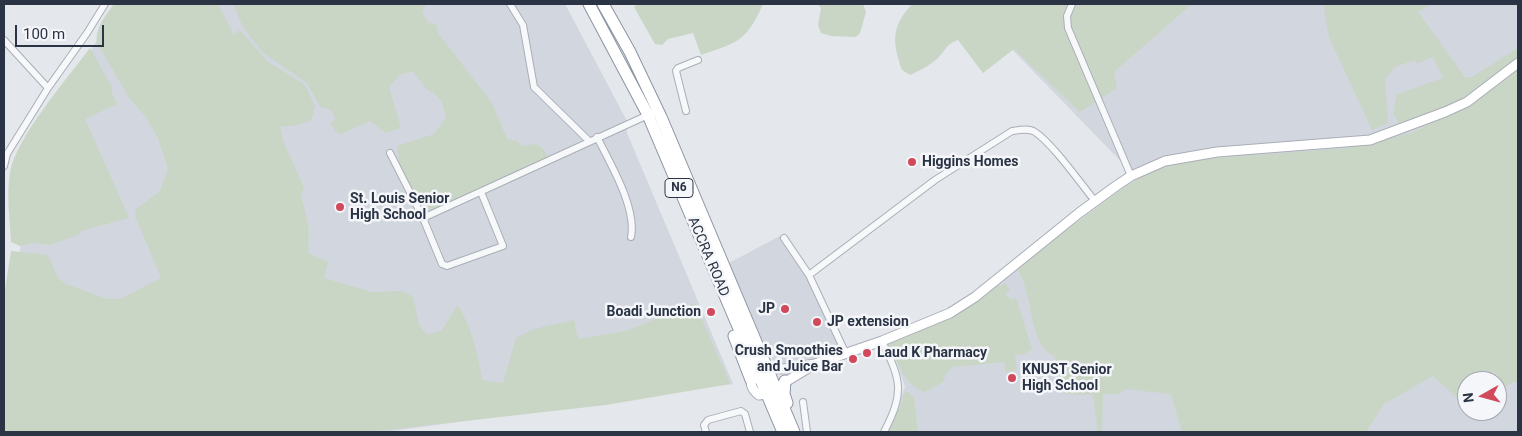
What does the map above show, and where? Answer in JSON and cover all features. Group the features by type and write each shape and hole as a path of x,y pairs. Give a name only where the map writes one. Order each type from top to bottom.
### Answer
{"highway":[{"name":"ACCRA ROAD","path":"589,4 648,115 758,372 776,389 794,432"},
{"name":"ACCRA ROAD","path":"603,4 654,100 711,234 732,289 758,372"},
{"name":"ACCRA ROAD","path":"776,389 783,432"},
{"path":"776,389 784,394 799,432"}],"street":[{"path":"98,4 101,11"},
{"path":"4,166 7,154 48,88 105,4"},
{"path":"510,4 523,25 534,87 588,141"},
{"path":"1072,4 1067,16 1068,28 1131,176"},
{"path":"5,45 48,88"},
{"path":"686,111 676,71 678,68 698,60"},
{"path":"758,372 815,364 882,341 950,313 975,297 1095,201 1131,176 1164,162 1198,154 1370,140 1467,102 1518,64"},
{"path":"423,218 648,115"},
{"path":"809,275 935,180 1012,131 1023,129 1035,132 1095,201"},
{"path":"597,137 625,197 631,221 631,237"},
{"path":"390,153 423,218 442,264 447,266 501,247 503,244 481,192"},
{"path":"784,238 809,275 846,354"},
{"path":"882,341 896,370 899,383 896,404 884,432"},
{"path":"776,389 815,364"},
{"path":"803,402 807,432"},
{"path":"706,432 704,425 708,420 741,411 745,414 750,432"}],"shaded area":[{"name":"St. Louis Senior High School","path":"128,4 565,4 627,121 627,133 733,384 385,432 4,432 5,334 20,250 23,163 102,32"},
{"path":"968,4 1518,4 1518,432 886,432 905,387 894,354 976,304 1023,262 1139,180"},
{"path":"780,236 805,272 836,337 839,351 803,363 784,364 773,360 767,351 729,263"}],"green space":[{"path":"114,4 218,4 234,35 240,30 267,61 305,85 315,106 311,121 293,126 280,126 283,141 304,188 301,194 309,229 308,253 328,262 324,278 371,292 403,291 413,297 419,325 427,335 441,331 458,305 474,341 482,380 503,383 516,338 534,329 574,320 578,339 626,331 695,303 730,384 606,405 368,432 4,432 4,296 11,251 48,255 58,278 66,284 107,299 120,299 161,278 135,216 136,209 160,191 168,169 158,138 146,117 130,99 97,43 99,27"},
{"path":"233,4 427,4 422,11 428,23 436,24 438,33 492,103 507,139 517,141 522,146 536,144 544,150 548,157 433,210 422,207 400,168 397,146 434,134 446,118 442,102 434,93 427,90 413,71 400,75 389,87 401,128 386,133 370,121 341,134 335,131 330,122 335,120 332,112 329,109 320,107 307,83 262,52 243,27"},
{"path":"638,4 763,4 757,17 740,39 701,55 693,33 668,39 662,45 655,44 634,7"},
{"path":"817,4 863,4 866,12 860,33 856,37 831,36 821,33 818,25 821,8"},
{"path":"912,4 1192,4 1114,72 1117,88 1080,112 1014,49 983,73 958,40 948,46 938,58 921,70 910,75 902,70 896,51 895,35 900,20"},
{"path":"1323,4 1432,4 1418,12 1465,77 1472,77 1518,48 1518,58 1490,81 1457,103 1400,126 1393,113 1397,94 1443,78 1433,57 1417,64 1415,60 1395,67 1385,79 1388,123 1372,130 1329,37"},
{"path":"90,48 112,87 112,93 117,104 85,119 129,218 81,231 78,235 50,245 35,243 20,246 11,242 9,216 9,181 14,159 32,126"},
{"path":"1518,68 1518,382 1507,385 1507,371 1457,371 1457,398 1433,376 1384,404 1366,432 1182,432 1171,394 1125,389 1120,394 1103,394 1102,432 1098,432 1093,395 1066,394 1059,387 1055,357 1044,348 1038,338 1025,286 1016,267 1127,185 1152,171 1191,160 1347,148 1411,133 1468,105"},
{"path":"998,283 1000,287 1005,283 1010,290 1005,293 1011,300 1016,298 1032,349 1023,355 1015,354 1017,370 1006,372 1004,362 953,367 946,374 943,382 925,392 913,386 901,371 893,352 887,349 886,343 945,319"},
{"path":"909,392 914,398 918,432 887,432 902,403 904,393"}],"place":[{"name":"Higgins Homes","path":"912,162"},
{"name":"St. Louis Senior High School","path":"340,207"},
{"name":"JP","path":"785,309"},
{"name":"Boadi Junction","path":"711,312"},
{"name":"JP extension","path":"817,322"},
{"name":"Laud K Pharmacy","path":"867,353"},
{"name":"Crush Smoothies and Juice Bar","path":"853,359"},
{"name":"KNUST Senior High School","path":"1012,378"}]}
